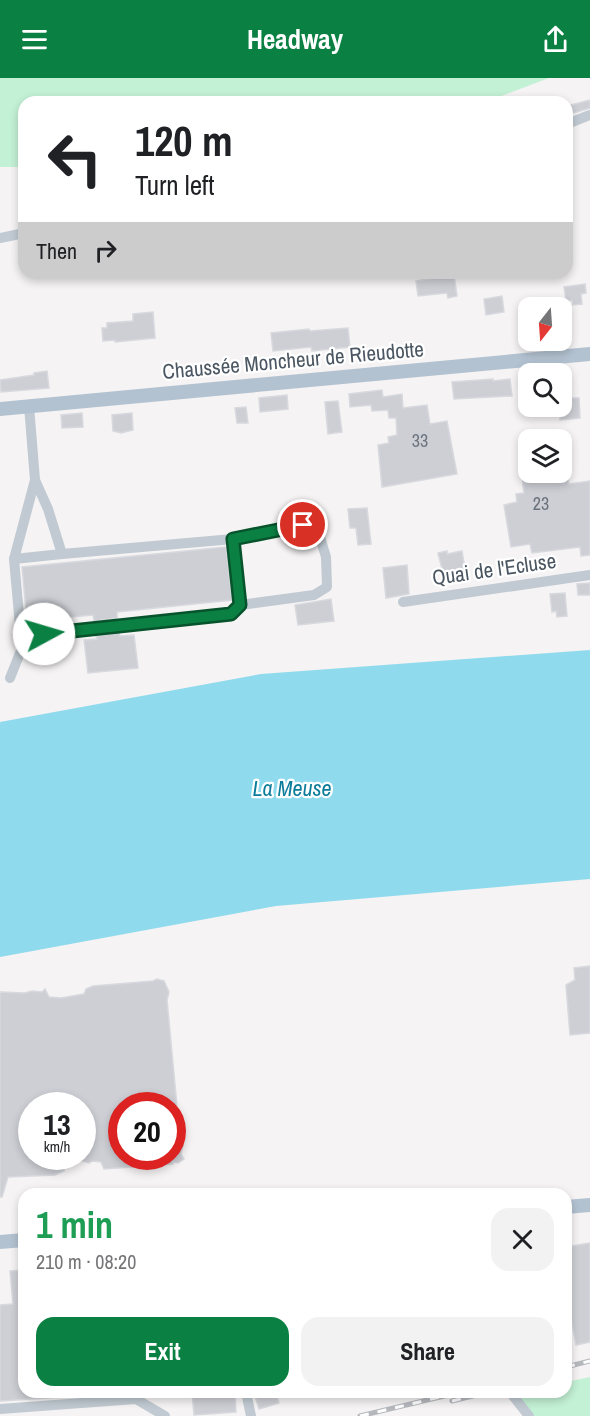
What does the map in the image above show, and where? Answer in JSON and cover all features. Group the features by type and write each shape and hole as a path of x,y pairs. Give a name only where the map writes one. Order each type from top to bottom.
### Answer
{"main road":[{"name":"Chaussée Moncheur de Rieudotte","path":"0,409 590,354"},
{"path":"572,1206 590,1205"},
{"path":"0,1242 18,1240"}],"street":[{"path":"573,122 590,115"},
{"path":"0,238 18,234"},
{"path":"10,678 22,648 14,559 34,480 29,406"},
{"path":"34,480 48,509 62,554"},
{"path":"14,559 233,539 303,525 319,534 326,557 327,587 314,595 240,605 231,614 21,636"},
{"path":"233,539 240,605"},
{"name":"Quai de l'Ecluse","path":"403,602 590,575"},
{"path":"247,1398 251,1416"},
{"path":"515,1398 529,1416"},
{"path":"0,1409 136,1399 165,1416"}],"green space":[{"path":"0,78 549,78 502,96 18,96 18,167 0,167"},
{"path":"590,1377 590,1416 534,1416 521,1398 572,1398 572,1381"}],"water":[{"name":"La Meuse","path":"590,650 590,879 276,906 0,957 0,722 261,674"}],"building":[{"path":"590,100 590,108 573,113 573,104"},
{"path":"455,279 457,296 448,298 447,293 418,296 416,281"},
{"path":"585,284 586,293 581,294 582,304 573,305 572,297 565,297 564,287"},
{"path":"502,296 504,312 486,315 484,299"},
{"path":"153,312 155,338 103,341 102,328 107,328 107,323 133,321 133,314"},
{"path":"348,328 350,347 312,351 311,347 273,351 271,333"},
{"path":"47,371 49,388 1,392 0,380"},
{"path":"493,379 493,381 510,379 512,396 454,399 452,382"},
{"path":"382,390 383,397 402,394 403,408 427,405 430,424 447,421 457,474 382,487 378,445 389,443 388,437 397,435 396,418 389,418 388,410 372,411 371,405 350,407 349,394"},
{"path":"287,395 288,409 260,412 259,398"},
{"path":"572,398 579,398 580,418 560,420 560,417 572,417"},
{"path":"338,401 342,432 328,434 325,402"},
{"path":"246,407 248,423 237,423 235,408"},
{"path":"82,413 83,427 62,428 61,415"},
{"path":"132,413 133,430 121,433 113,431 112,415"},
{"path":"590,481 590,555 581,556 580,547 532,553 530,544 511,547 504,505 517,502 516,494 524,493 523,483 569,484"},
{"path":"367,508 371,544 358,545 356,528 350,528 348,509"},
{"path":"226,547 232,600 117,612 117,618 94,621 93,615 27,621 22,567"},
{"path":"447,551 447,554 462,551 465,569 443,573 438,553"},
{"path":"407,565 409,594 386,598 383,568"},
{"path":"590,583 590,595 578,595 577,584"},
{"path":"565,593 567,616 557,617 556,611 552,612 550,594"},
{"path":"331,599 334,621 298,625 295,605"},
{"path":"119,633 120,636 134,635 138,668 88,673 84,640"},
{"path":"590,966 590,1033 570,1035 566,985 575,980 574,968"},
{"path":"157,979 164,981 169,992 167,1000 176,1092 108,1092 108,1169 104,1169 101,1162 96,1161 96,1092 18,1092 18,1170 64,1170 55,1175 8,1177 2,1197 0,1197 0,992 42,992 45,989 49,997 61,998 84,994 86,989 93,986"},
{"path":"590,1243 590,1342 576,1345 572,1324 572,1246"},
{"path":"18,1270 18,1398 46,1398 0,1401 0,1305 13,1304 10,1271"},
{"path":"193,1398 235,1398 236,1412 194,1415"},
{"path":"256,1398 278,1398 279,1403 259,1409"}],"railway":[{"path":"572,1366 590,1361"},
{"path":"360,1416 436,1398"},
{"path":"452,1401 464,1398"}],"route":[{"path":"44,634 231,614 240,605 233,539 303,525"}]}
